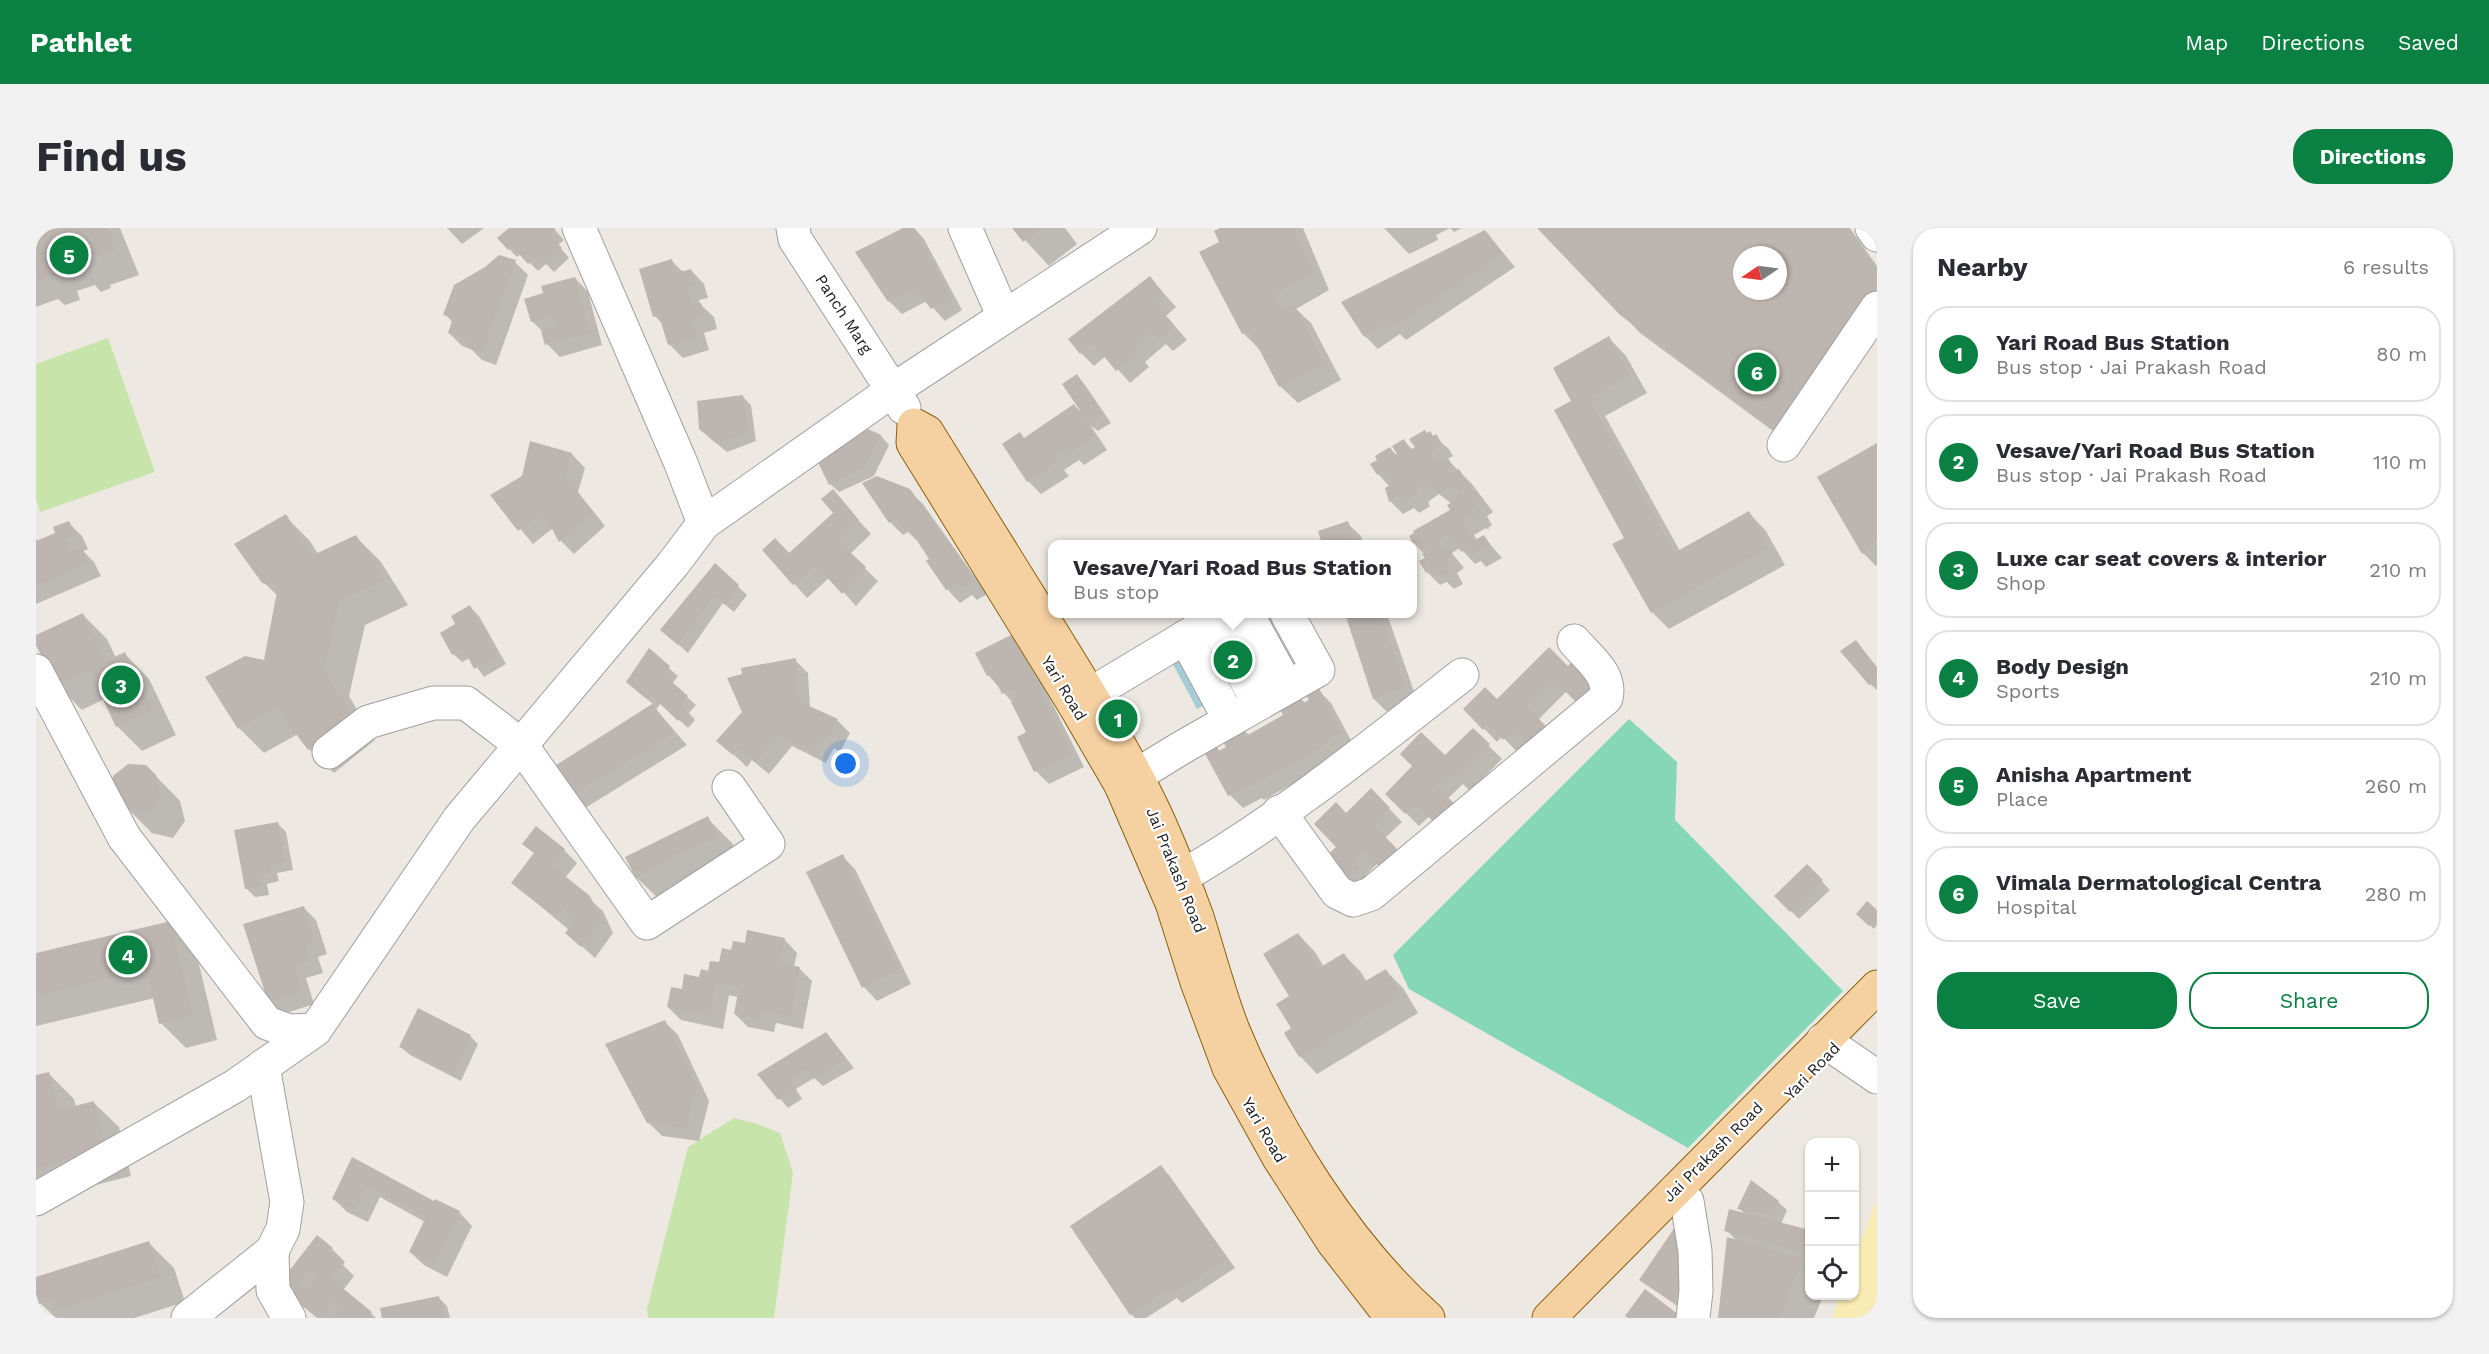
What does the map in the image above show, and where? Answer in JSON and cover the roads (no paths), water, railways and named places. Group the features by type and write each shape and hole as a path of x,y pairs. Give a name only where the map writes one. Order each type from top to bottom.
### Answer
{"main road":[{"name":"Jai Prakash Road","path":"914,425 927,432 1128,780 1150,803 1181,877 1233,1029 1263,1095 1303,1164 1352,1235 1402,1295 1428,1318"},
{"name":"Yari Road","path":"1128,780 1229,1068 1279,1158 1334,1242 1392,1318"},
{"name":"Jai Prakash Road","path":"1549,1318 1681,1195 1829,1044 1877,987"},
{"name":"Yari Road","path":"1829,1044 1877,1006"},
{"path":"1574,1318 1681,1195"}],"street":[{"path":"579,228 680,461 704,523"},
{"path":"965,228 1004,317"},
{"path":"36,1199 235,1086 315,1030 459,819 673,564 704,523 893,390 1140,228"},
{"path":"1872,228 1877,235"},
{"name":"Panch Marg","path":"794,233 893,390"},
{"path":"1784,445 1877,308"},
{"path":"893,390 914,425"},
{"path":"1082,699 1216,618"},
{"path":"1218,618 1259,704"},
{"path":"1249,618 1287,687"},
{"path":"1128,780 1318,670 1289,618"},
{"path":"1185,637 1230,720"},
{"path":"1279,812 1337,892 1353,900 1371,894 1606,698 1608,688 1606,678 1574,642"},
{"path":"36,671 124,837 267,1023 289,1031 315,1030"},
{"path":"1181,877 1230,849 1377,742 1462,675"},
{"path":"329,752 368,722 433,703 466,703 520,745 647,922 768,844 729,787"},
{"path":"1829,1044 1877,1077"},
{"path":"188,1318 272,1251 283,1229 287,1202 263,1066"},
{"path":"1681,1195 1695,1251 1696,1291 1693,1318"},
{"path":"272,1251 273,1290 289,1318"}],"water":[{"path":"1189,645 1218,698 1197,709 1169,657"}],"place":[{"name":"Anisha Apartment","path":"69,255"},
{"name":"Vimala Dermatological Centra","path":"1757,372"},
{"name":"Vesave/Yari Road Bus Station","path":"1233,660"},
{"name":"Luxe car seat covers & interior","path":"121,685"},
{"name":"Yari Road Bus Station","path":"1118,719"},
{"name":"Body Design","path":"128,955"}]}
